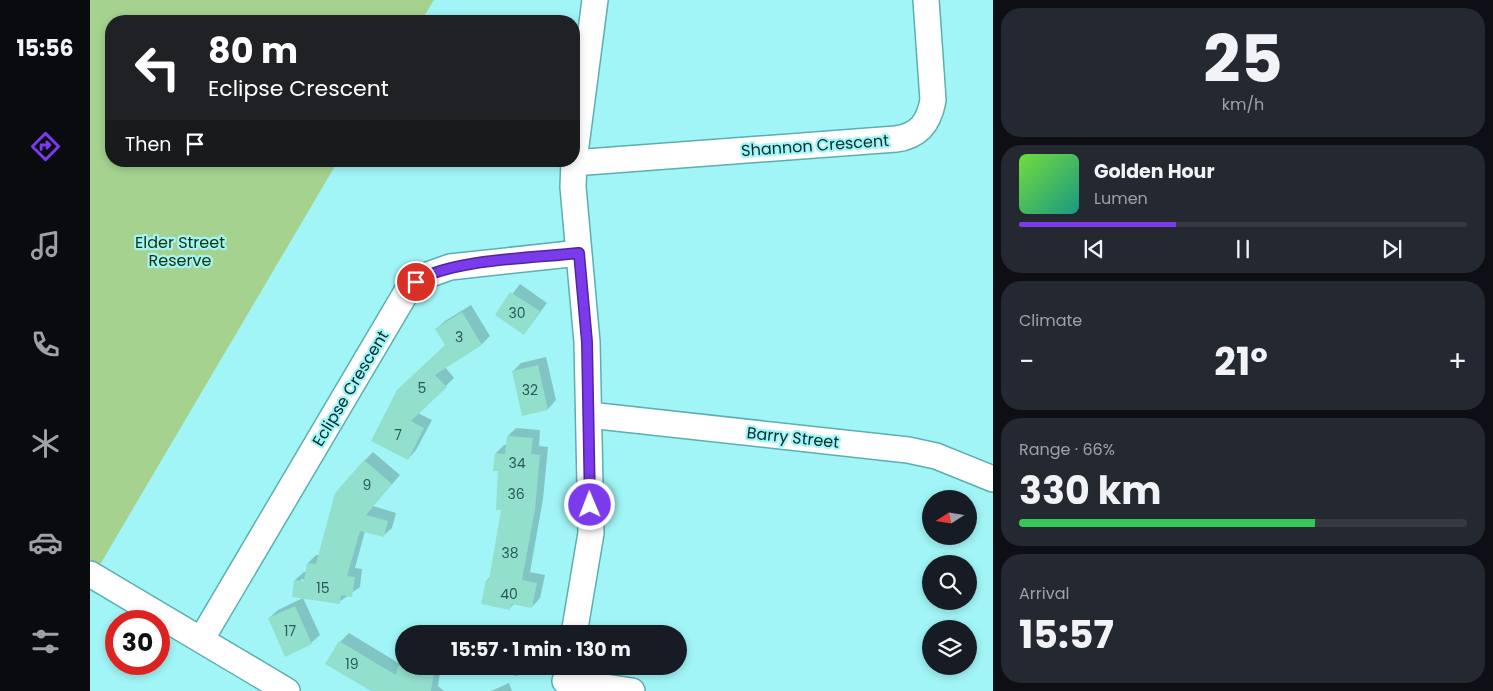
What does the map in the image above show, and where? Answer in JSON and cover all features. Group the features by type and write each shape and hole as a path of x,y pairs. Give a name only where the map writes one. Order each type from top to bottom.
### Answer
{"street":[{"path":"580,116 595,0"},
{"name":"Shannon Crescent","path":"580,162 896,140 916,134 926,125 934,100 926,0"},
{"path":"574,167 579,253 586,323 590,549 576,625"},
{"name":"Eclipse Crescent","path":"201,640 407,291 425,276 450,267 579,253"},
{"name":"Barry Street","path":"589,415 908,450 936,456 993,479"},
{"path":"90,574 288,691"},
{"path":"566,680 632,691"}],"green space":[{"name":"Elder Street Reserve","path":"90,0 434,0 425,15 105,15 105,167 334,167 98,568 90,563"}],"building":[{"path":"510,292 540,311 524,335 495,315"},
{"path":"462,312 482,345 435,375 447,387 411,421 424,428 408,460 371,441 397,390 445,345 435,329"},
{"path":"538,365 548,410 522,416 512,371"},
{"path":"507,436 533,438 531,454 540,455 535,509 522,580 537,583 532,608 512,604 510,610 481,604 486,580 489,580 501,510 496,510 498,471 493,471 495,453 505,454"},
{"path":"364,460 392,484 366,515 388,521 384,537 360,531 347,576 355,577 352,597 341,595 340,604 292,597 294,580 304,581 307,563 316,564 335,493"},
{"path":"295,606 312,644 285,657 268,618"},
{"path":"339,641 395,675 434,675 431,691 371,691 325,664"}],"route":[{"path":"416,282 425,276 450,267 579,253 587,342 590,505"}]}
